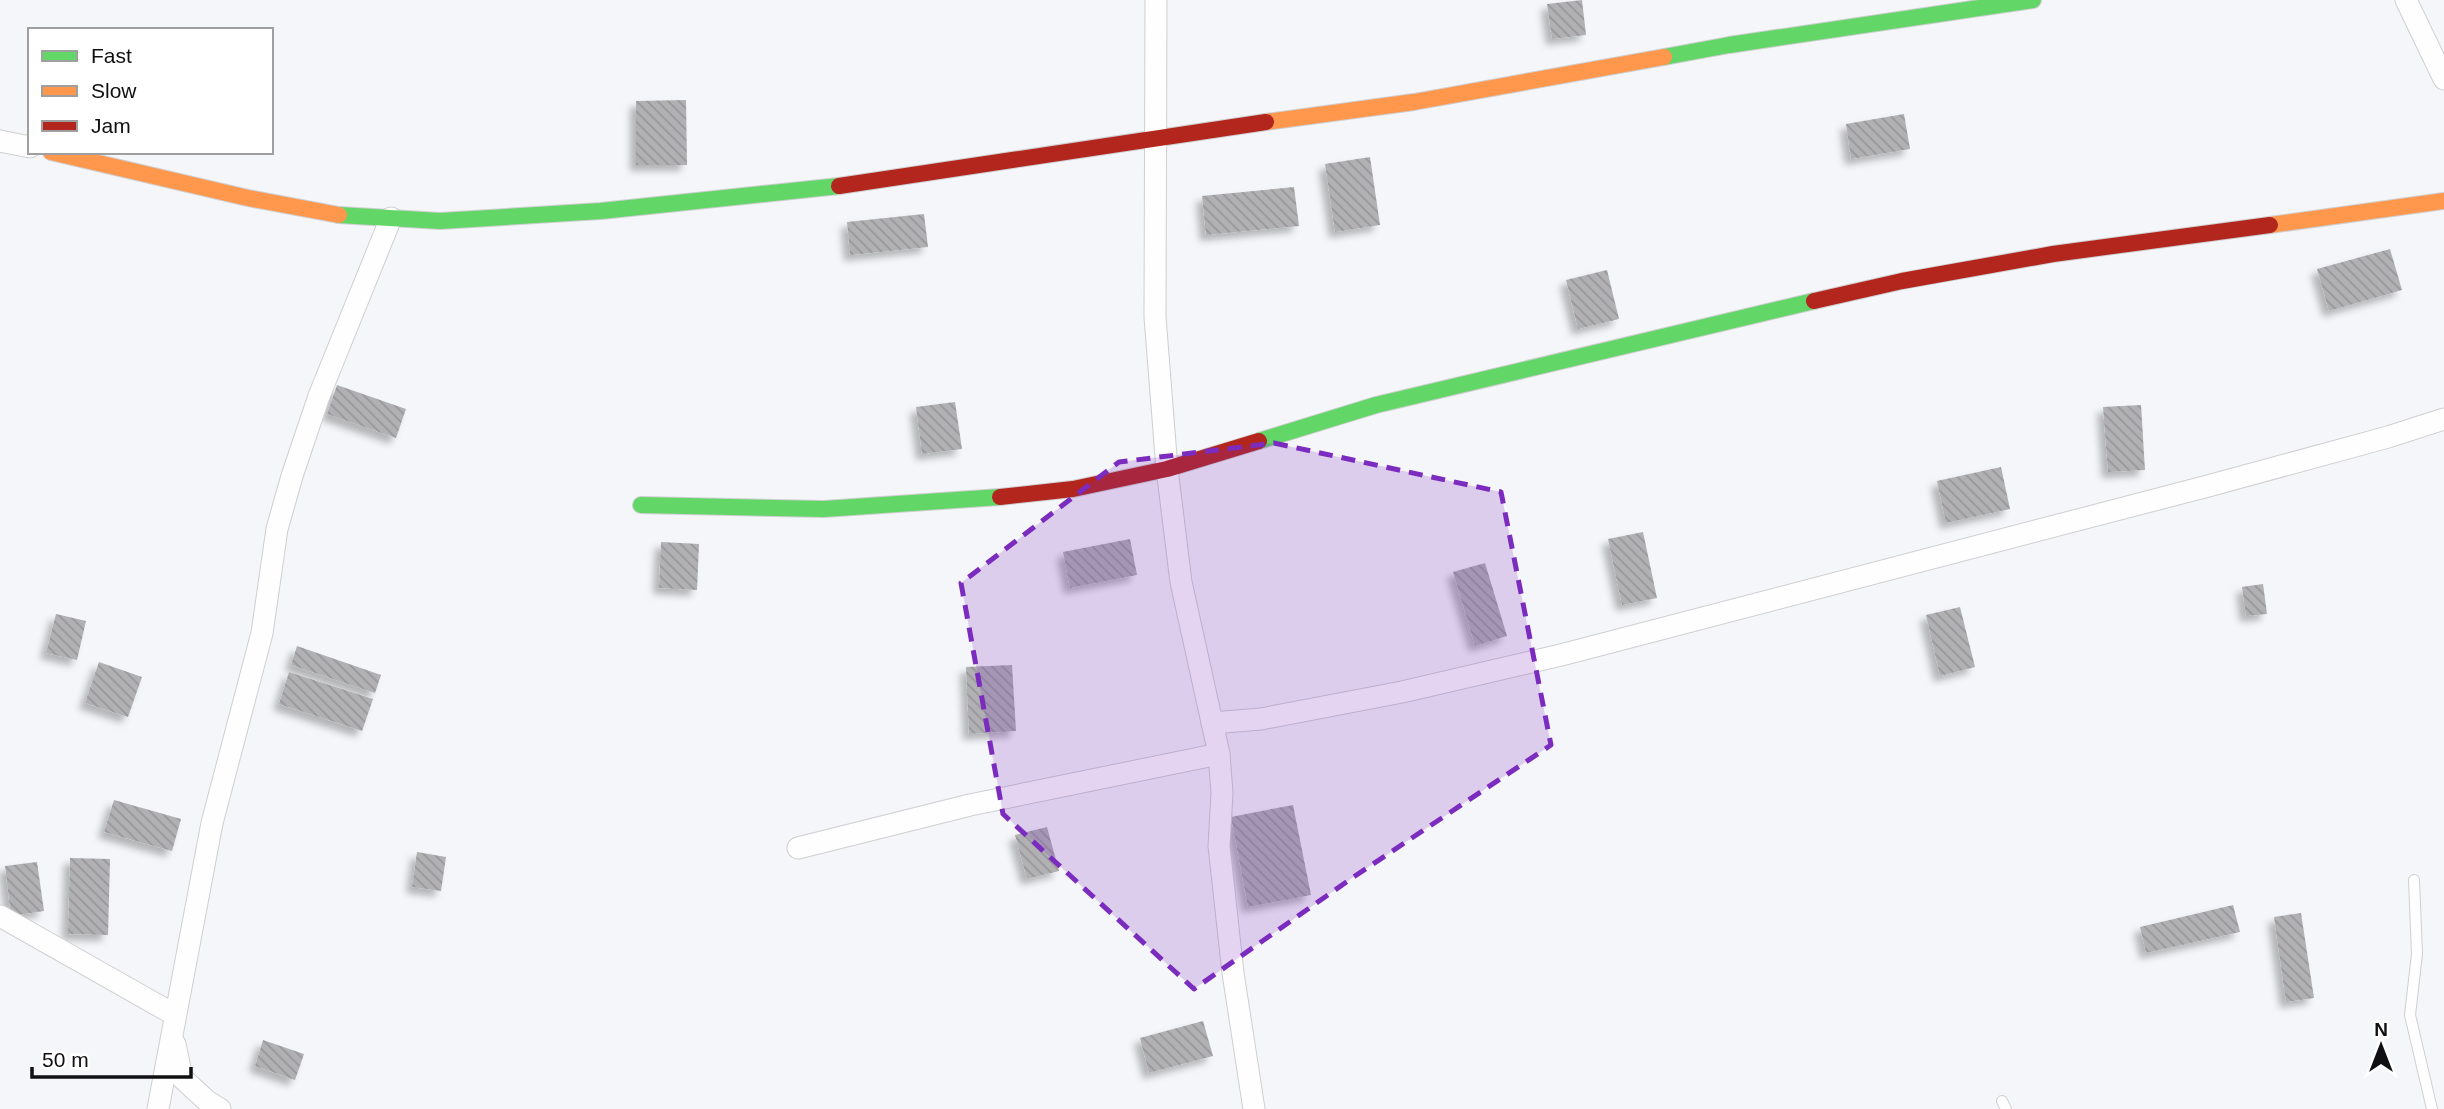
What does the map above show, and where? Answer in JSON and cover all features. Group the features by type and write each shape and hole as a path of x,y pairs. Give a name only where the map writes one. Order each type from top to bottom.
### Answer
{"street":[{"path":"1156,0 1155,317 1167,469 1181,582 1219,754 1222,793 1219,846 1233,973 1254,1109"},
{"path":"60,154 248,198 342,215 440,221 601,211 821,188 974,167 1154,137 1414,102 1728,45 2033,0"},
{"path":"2406,0 2444,79"},
{"path":"0,141 28,148"},
{"path":"641,505 824,509 962,501 1073,489 1167,469 1376,405 1718,322 1902,281 2053,254 2444,201"},
{"path":"158,1109 172,1082 174,1023 212,823 262,633 277,529 319,396 391,218"},
{"path":"1212,723 1261,719 1402,692 1561,655 2221,482 2444,419"},
{"path":"798,848 984,803 1219,754"},
{"path":"0,916 174,1023"},
{"path":"172,1082 220,1109"}],"lane":[{"path":"2414,880 2417,954 2410,1015 2432,1109"}],"highlighted area":[{"path":"1274,443 1501,492 1551,745 1355,876 1194,989 1003,814 961,583 1119,462"}],"building":[{"path":"1582,0 1586,35 1552,39 1547,4"},
{"path":"686,100 687,165 636,165 636,101"},
{"path":"1904,114 1910,149 1851,159 1846,124"},
{"path":"1370,157 1380,225 1335,232 1325,164"},
{"path":"1294,187 1299,226 1206,235 1202,196"},
{"path":"924,214 928,247 850,255 847,222"},
{"path":"2390,249 2402,290 2329,311 2317,269"},
{"path":"1607,270 1619,319 1578,329 1566,280"},
{"path":"337,385 406,409 396,438 327,414"},
{"path":"955,402 962,449 922,454 916,407"},
{"path":"2141,405 2145,470 2108,472 2103,407"},
{"path":"2001,467 2010,509 1946,523 1937,481"},
{"path":"1643,532 1657,598 1622,605 1608,539"},
{"path":"1130,539 1137,575 1070,588 1063,552"},
{"path":"661,542 699,544 697,590 659,588"},
{"path":"1485,563 1507,636 1475,646 1453,572"},
{"path":"2263,584 2267,614 2246,616 2242,587"},
{"path":"1960,607 1975,667 1940,676 1926,615"},
{"path":"56,614 86,621 77,660 46,653"},
{"path":"297,646 381,675 375,693 291,665"},
{"path":"99,662 142,677 128,717 85,703"},
{"path":"1012,665 1016,731 969,734 966,667"},
{"path":"289,672 373,699 362,731 279,704"},
{"path":"114,800 181,819 172,851 104,832"},
{"path":"1293,805 1311,895 1248,907 1231,817"},
{"path":"1047,827 1059,871 1027,879 1015,835"},
{"path":"417,852 446,857 441,891 412,887"},
{"path":"70,858 110,859 108,935 68,934"},
{"path":"37,862 44,911 11,916 5,866"},
{"path":"2233,905 2240,932 2146,953 2140,927"},
{"path":"2301,913 2314,998 2286,1002 2274,917"},
{"path":"1203,1021 1213,1056 1149,1073 1140,1038"},
{"path":"263,1040 304,1054 295,1080 255,1066"}],"traffic: fast":[{"path":"1664,57 2033,0"},
{"path":"339,215 440,221 601,211 839,186"},
{"path":"1259,441 1376,405 1814,301"},
{"path":"641,505 824,509 1000,497"}],"traffic: slow":[{"path":"1266,122 1414,102 1664,57"},
{"path":"60,154 248,198 339,215"},
{"path":"2270,225 2444,201"}],"traffic: jam":[{"path":"839,186 1266,122"},
{"path":"1814,301 1902,281 2053,254 2270,225"},
{"path":"1000,497 1073,489 1167,469 1259,441"}]}
